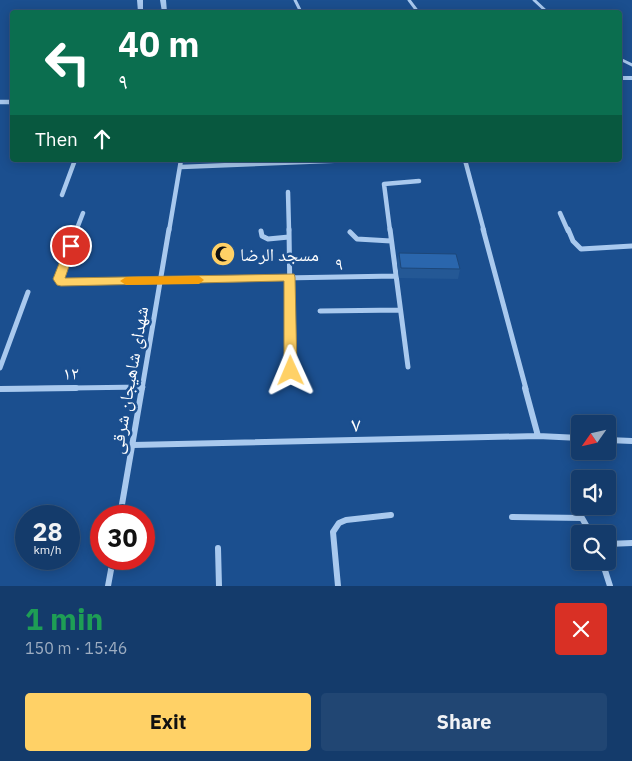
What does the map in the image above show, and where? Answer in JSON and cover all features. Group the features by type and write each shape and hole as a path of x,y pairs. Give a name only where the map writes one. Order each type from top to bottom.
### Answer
{"street":[{"path":"534,0 545,10"},
{"path":"62,195 74,162"},
{"name":"شهدای شاهیجان شرقی","path":"122,505 181,162"},
{"path":"181,167 268,162"},
{"path":"466,162 538,436"},
{"path":"408,367 384,184 419,181"},
{"path":"288,192 291,371"},
{"name":"۹","path":"83,213 58,279 61,282 396,276"},
{"path":"560,214 573,241 581,249 632,246"},
{"path":"261,231 262,236 268,239 288,237"},
{"path":"350,232 357,239 391,241"},
{"path":"394,261 403,261"},
{"path":"0,368 28,292"},
{"path":"320,311 400,310"},
{"name":"۱۲","path":"0,389 143,387"},
{"name":"۷","path":"133,445 538,436 571,438"},
{"path":"616,440 632,441"},
{"path":"338,586 333,532 339,523 346,520 392,515"},
{"path":"512,517 582,518 586,525"},
{"path":"616,544 632,543"},
{"path":"218,548 219,586"},
{"path":"108,586 111,570"},
{"path":"605,570 610,586"}],"building":[{"path":"399,253 456,254 460,269 401,268"}],"slow traffic":[{"path":"126,281 199,280"}],"place":[{"name":"مسجد الرضا","path":"223,254"}],"route":[{"path":"71,246 58,279 61,282 290,277 291,371"}]}
